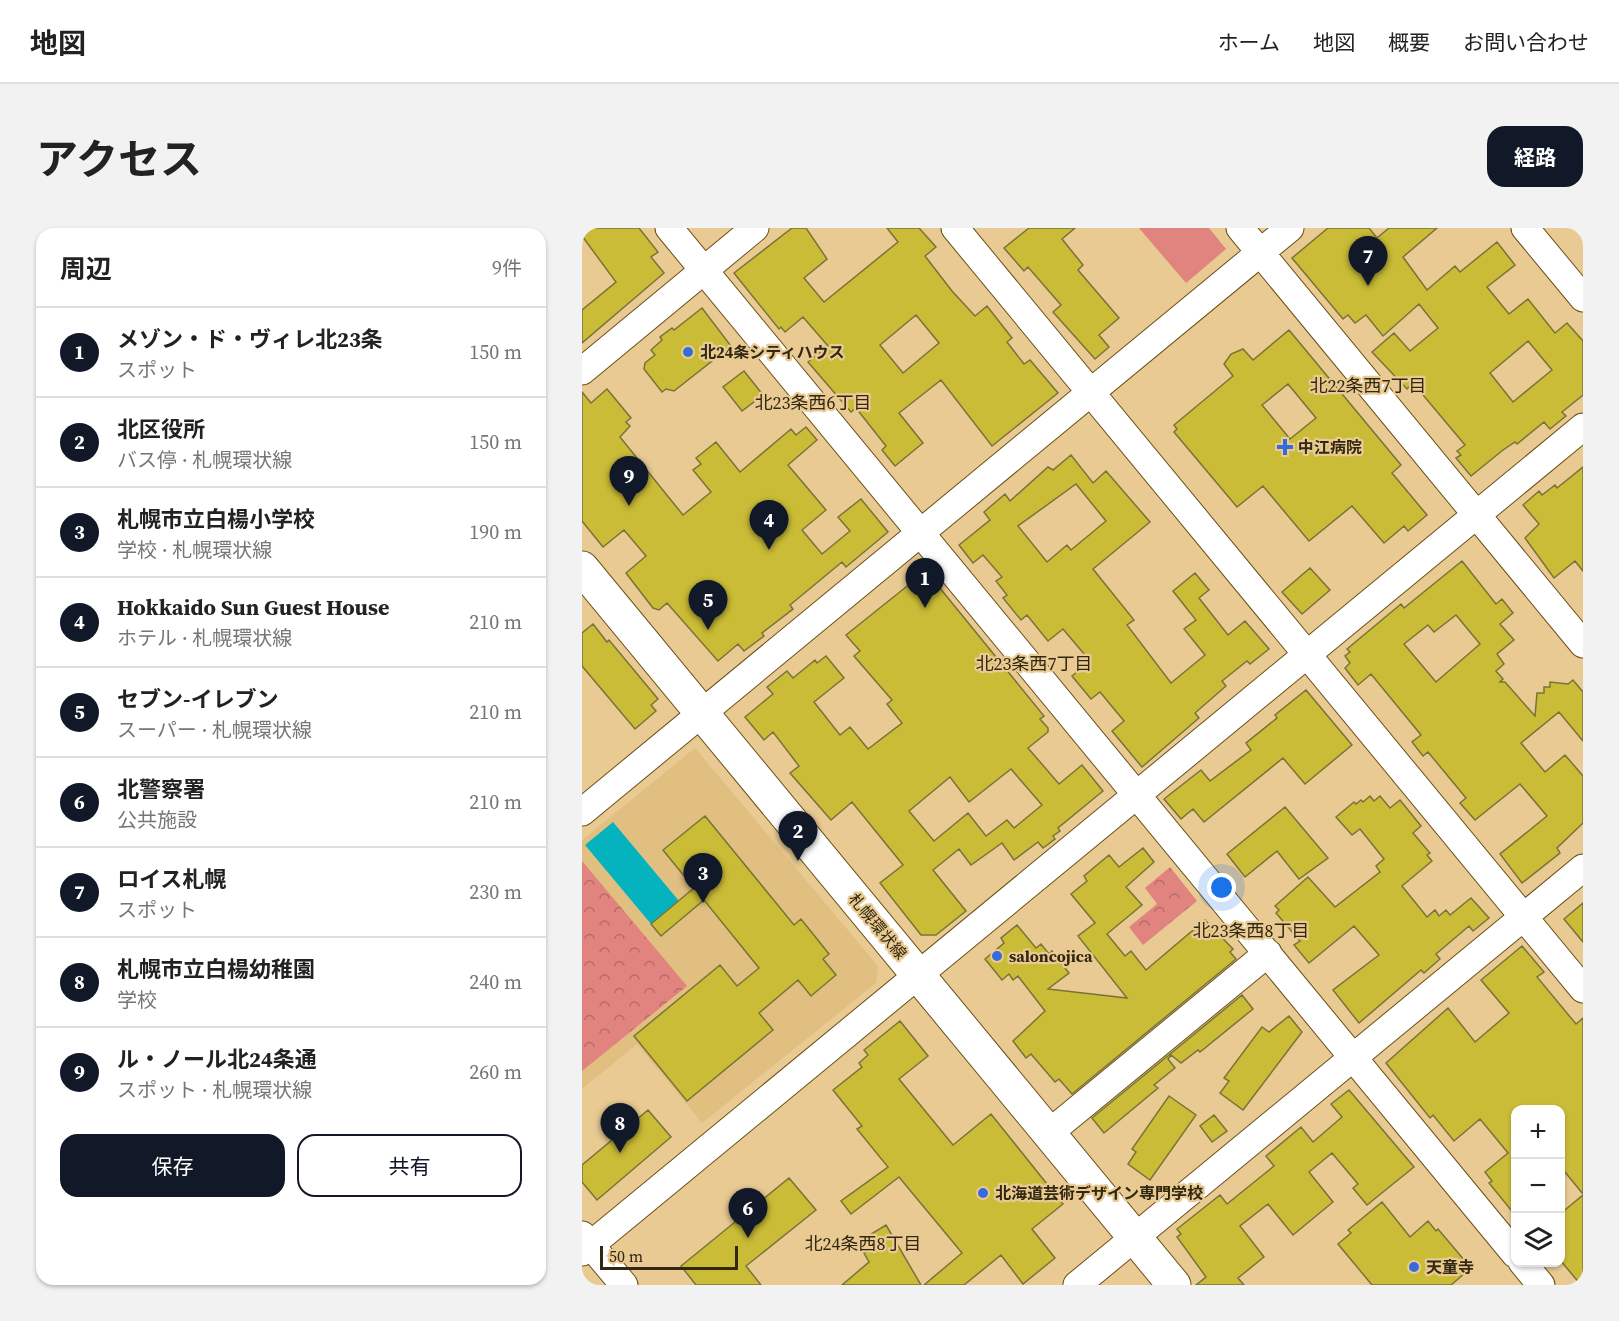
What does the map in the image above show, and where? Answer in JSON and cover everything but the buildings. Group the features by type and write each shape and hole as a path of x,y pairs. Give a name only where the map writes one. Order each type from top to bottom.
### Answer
{"main road":[{"name":"札幌環状線","path":"582,568 1174,1285"}],"street":[{"path":"669,228 1511,1249"},
{"path":"582,371 755,228"},
{"path":"955,228 1583,989"},
{"path":"1240,228 1583,644"},
{"path":"582,812 1290,228"},
{"path":"1525,228 1583,298"},
{"path":"624,1285 585,1244 918,975 1583,427"},
{"path":"1077,1285 1583,868"},
{"path":"1049,1133 1268,953"},
{"path":"1525,1267 1541,1285"}],"shaded area":[{"path":"695,748 878,966 876,983 702,1123 637,1044 582,1089 582,840"}],"green space":[{"path":"1139,228 1209,228 1226,249 1186,283"},
{"path":"582,861 687,986 582,1071"},
{"path":"1170,867 1197,901 1143,945 1129,927 1157,904 1145,888"}],"water":[{"path":"613,822 679,901 651,924 585,845"}],"place":[{"name":"ロイス札幌","path":"1368,286"},
{"name":"北24条シティハウス","path":"688,352"},
{"name":"中江病院","path":"1285,447"},
{"name":"ル・ノール北24条通","path":"629,506"},
{"name":"Hokkaido Sun Guest House","path":"769,550"},
{"name":"メゾン・ド・ヴィレ北23条","path":"925,608"},
{"name":"セブン-イレブン","path":"708,630"},
{"name":"北区役所","path":"798,861"},
{"name":"札幌市立白楊小学校","path":"703,903"},
{"name":"saloncojica","path":"997,956"},
{"name":"札幌市立白楊幼稚園","path":"620,1153"},
{"name":"北海道芸術デザイン専門学校","path":"983,1193"},
{"name":"北警察署","path":"748,1238"},
{"name":"天童寺","path":"1414,1267"}],"district":[{"name":"北22条西7丁目","path":"1368,386"},
{"name":"北23条西6丁目","path":"813,403"},
{"name":"北23条西7丁目","path":"1034,664"},
{"name":"北23条西8丁目","path":"1251,931"},
{"name":"北24条西8丁目","path":"863,1244"}]}
